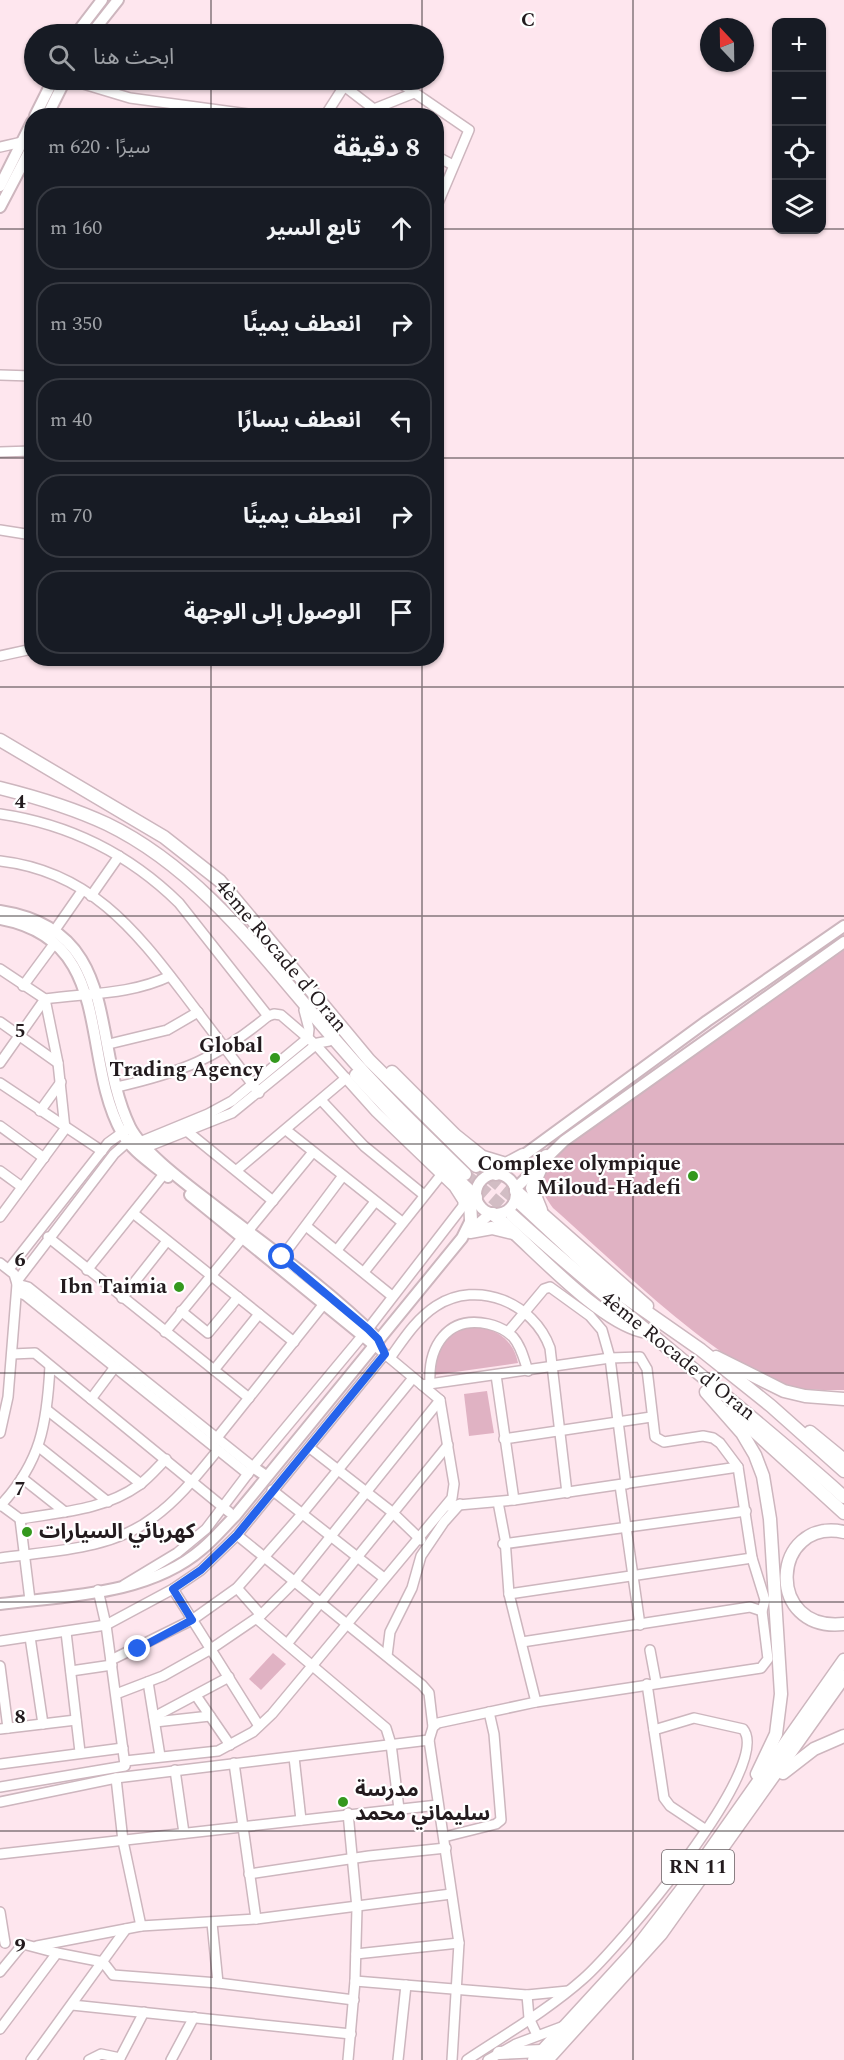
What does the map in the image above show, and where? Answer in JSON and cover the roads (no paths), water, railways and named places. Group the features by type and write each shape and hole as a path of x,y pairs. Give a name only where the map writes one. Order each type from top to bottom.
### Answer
{"highway":[{"name":"4ème Rocade d'Oran","path":"0,740 164,837 220,881 369,1060 478,1160 497,1174"},
{"path":"0,750 57,774"},
{"path":"0,780 24,794"},
{"name":"4ème Rocade d'Oran","path":"0,788 24,794 107,824 155,853 189,879 223,911 351,1058 460,1176"},
{"path":"294,993 304,1010 345,1063 460,1176 476,1199"},
{"path":"478,1160 506,1164 523,1155"},
{"path":"543,1214 532,1188 546,1156"},
{"path":"460,1176 470,1202 468,1230 498,1229 519,1235"},
{"name":"4ème Rocade d'Oran","path":"517,1194 608,1285 701,1350 794,1426 844,1471"},
{"path":"517,1194 543,1214 666,1327"},
{"path":"492,1214 519,1235 583,1294 620,1322 649,1333"},
{"name":"4ème Rocade d'Oran","path":"512,1215 588,1283 778,1438 844,1497"},
{"path":"701,1350 784,1391 805,1396 844,1399"},
{"path":"686,1363 706,1392 742,1433 763,1476 770,1519 782,1694 780,1721 769,1751 723,1833"},
{"path":"706,1392 744,1421 844,1513"},
{"path":"794,1426 814,1434 844,1460"},
{"path":"844,1532 823,1531 802,1541 789,1558 786,1580 791,1599 801,1613 822,1623 844,1624"},
{"name":"RN 11","path":"541,2057 564,2026 635,1950 723,1833 844,1660"},
{"name":"RN 11","path":"541,2057 661,1934 844,1677"},
{"path":"759,1797 799,1758 821,1744 844,1736"},
{"path":"499,2053 541,2057"}],"main road":[{"path":"84,24 102,0"},
{"path":"99,24 118,0"},
{"path":"39,108 48,90"},
{"path":"51,108 60,90"},
{"path":"0,186 24,149"},
{"path":"0,205 24,151"},
{"path":"0,911 22,915 80,957 109,1044 117,1087 134,1140"},
{"path":"0,919 25,925 52,938"},
{"path":"468,1230 476,1190 483,1178 497,1174 707,1021 844,926"},
{"path":"0,1604 98,1590 147,1580 185,1561 201,1550 235,1516 266,1476 382,1349 468,1230 492,1214 510,1208 517,1194 546,1156 597,1116 844,942"},
{"path":"91,995 106,1089 134,1140 166,1172 327,1300 382,1349"},
{"path":"497,1174 509,1179 517,1194"},
{"path":"476,1199 482,1209 492,1214"},
{"path":"245,1235 282,1257 327,1300"},
{"path":"251,1470 266,1476"}],"street":[{"path":"103,90 130,98 204,108"},
{"path":"330,108 342,90"},
{"path":"352,90 367,108"},
{"path":"410,90 436,108"},
{"path":"379,108 414,93"},
{"path":"444,113 469,130 444,186"},
{"path":"0,147 24,144"},
{"path":"444,160 453,165"},
{"path":"0,375 24,376"},
{"path":"0,452 24,452"},
{"path":"0,530 24,534"},
{"path":"0,656 24,651"},
{"path":"0,814 57,826 119,856 179,903 268,1016"},
{"path":"23,986 52,938 119,856"},
{"path":"0,861 42,869 87,894 134,930 256,1089"},
{"path":"0,969 45,999 91,995 152,984 170,976"},
{"path":"0,1063 45,999"},
{"path":"0,1216 65,1129 58,1063 45,999"},
{"path":"0,1433 6,1415 17,1286 48,1238 114,1154 134,1140 188,1132 232,1113 308,1038 309,1029 304,1010"},
{"path":"109,1044 167,1030 189,1020 198,1012"},
{"path":"117,1087 184,1070 225,1049 268,1016 281,1015 316,1045 376,1112 461,1195 463,1206 365,1332 251,1470 225,1508 194,1540 122,1586"},
{"path":"0,1022 58,1063"},
{"path":"9,1269 102,1151 208,1114 256,1089 316,1045 329,1041"},
{"path":"237,1170 346,1078"},
{"path":"0,1083 65,1129 102,1151"},
{"path":"40,1111 61,1083"},
{"path":"321,1100 364,1146 423,1195"},
{"path":"0,1126 44,1158"},
{"path":"286,1130 374,1203 402,1222"},
{"path":"188,1132 273,1201"},
{"path":"165,1332 313,1152"},
{"path":"0,1171 22,1187"},
{"path":"87,1270 166,1172"},
{"path":"364,1272 441,1175"},
{"path":"282,1257 342,1177"},
{"path":"337,1250 374,1203"},
{"path":"133,1213 294,1342"},
{"path":"306,1226 392,1296"},
{"path":"48,1238 249,1398"},
{"path":"122,1298 167,1241"},
{"path":"0,1263 9,1269 17,1286 26,1295 115,1367 128,1372 216,1439 251,1470"},
{"path":"17,1286 28,1287 217,1450 251,1470"},
{"path":"508,1332 544,1289 550,1287 556,1289 600,1326 610,1358 618,1423 625,1526 640,1625"},
{"path":"0,1641 106,1625 173,1589 201,1570 237,1535 272,1490 310,1448 382,1349 411,1329 429,1312 460,1296 492,1297 525,1312 543,1331 550,1348 567,1492"},
{"path":"181,1311 208,1333 238,1297"},
{"path":"216,1439 327,1300"},
{"path":"214,1370 259,1314"},
{"path":"426,1384 431,1356 448,1331 467,1323 481,1323 508,1332 518,1343 528,1371"},
{"path":"0,1802 123,1770 160,1756 218,1751 259,1726 313,1665 452,1498 454,1484 440,1400 426,1384 413,1377 382,1349"},
{"path":"12,1354 35,1353 235,1516"},
{"path":"426,1384 610,1358 635,1356 645,1363 653,1434 657,1440 663,1442 703,1436 713,1438 720,1443 738,1467 752,1558 765,1600 762,1611 768,1659 764,1666 537,1702 438,1723 433,1727"},
{"path":"50,1366 47,1410 39,1447 22,1478 0,1505 20,1519 108,1502 141,1484 166,1459"},
{"path":"91,1399 115,1367"},
{"path":"496,1375 514,1500"},
{"path":"71,1671 111,1662 192,1620 237,1588 339,1470 413,1377"},
{"path":"116,1694 148,1682 212,1649 259,1617 295,1581 440,1400"},
{"path":"47,1410 141,1484"},
{"path":"504,1438 651,1417"},
{"path":"287,1644 448,1445"},
{"path":"39,1447 108,1502"},
{"path":"310,1448 392,1512 419,1537 426,1548"},
{"path":"0,1558 119,1537 152,1519 192,1480 217,1450"},
{"path":"447,1506 514,1500 738,1467"},
{"path":"22,1478 65,1512"},
{"path":"272,1490 384,1578"},
{"path":"498,1502 508,1594 537,1702"},
{"path":"387,1656 390,1632 412,1588 417,1565 426,1548 460,1504"},
{"path":"503,1544 746,1511"},
{"path":"20,1519 30,1600"},
{"path":"237,1535 347,1623 429,1693 433,1727 429,1740 459,1942 452,2060"},
{"path":"508,1594 752,1558"},
{"path":"237,1588 259,1617 287,1644 383,1725 391,1744 399,1809"},
{"path":"173,1589 259,1726"},
{"path":"98,1590 106,1625 123,1748 123,1841 141,1926"},
{"path":"522,1642 750,1608 762,1611"},
{"path":"66,1632 80,1752"},
{"path":"30,1637 44,1724"},
{"path":"650,1650 654,1730 664,1798 673,1809 706,1830"},
{"path":"0,1666 4,1729 76,1720"},
{"path":"154,1719 229,1677"},
{"path":"148,1682 160,1756"},
{"path":"197,1696 230,1745"},
{"path":"444,1837 496,1824 501,1820 494,1734 489,1712"},
{"path":"154,1719 210,1716"},
{"path":"467,2060 569,1991 622,1941 706,1830 739,1773 746,1750 745,1731 735,1726 693,1718 654,1730"},
{"path":"0,1786 123,1770 175,1770 429,1740"},
{"path":"0,1764 123,1748"},
{"path":"294,1757 301,1820"},
{"path":"234,1763 256,1919"},
{"path":"175,1770 184,1833"},
{"path":"0,1854 348,1813 438,1805"},
{"path":"348,1813 357,1908 354,2000 348,2060"},
{"path":"249,1874 446,1848"},
{"path":"37,1946 141,1926 256,1919 357,1908 451,1894"},
{"path":"0,1912 2,1943 37,1946 57,1953 103,1962 113,1975 218,1983 354,2000"},
{"path":"212,1923 218,1983"},
{"path":"31,2060 126,1929"},
{"path":"356,1954 459,1942"},
{"path":"0,1972 23,1944"},
{"path":"1,2025 57,1953"},
{"path":"355,1981 527,1995 569,1991"},
{"path":"398,2060 406,1985"},
{"path":"527,1995 529,2018 537,2035"},
{"path":"72,2005 351,2034"},
{"path":"88,2060 101,2054 119,2059 144,2012"},
{"path":"171,2060 194,2017"},
{"path":"488,2060 537,2035 564,2026"}],"tunnel":[{"path":"476,1166 520,1203"},
{"path":"465,1174 512,1215"}],"place":[{"name":"Global Trading Agency","path":"275,1058"},
{"name":"Complexe olympique Miloud-Hadefi","path":"693,1176"},
{"name":"Ibn Taimia","path":"179,1287"},
{"name":"كهربائي السيارات","path":"27,1532"},
{"name":"مدرسة سليماني محمد","path":"343,1802"}]}
